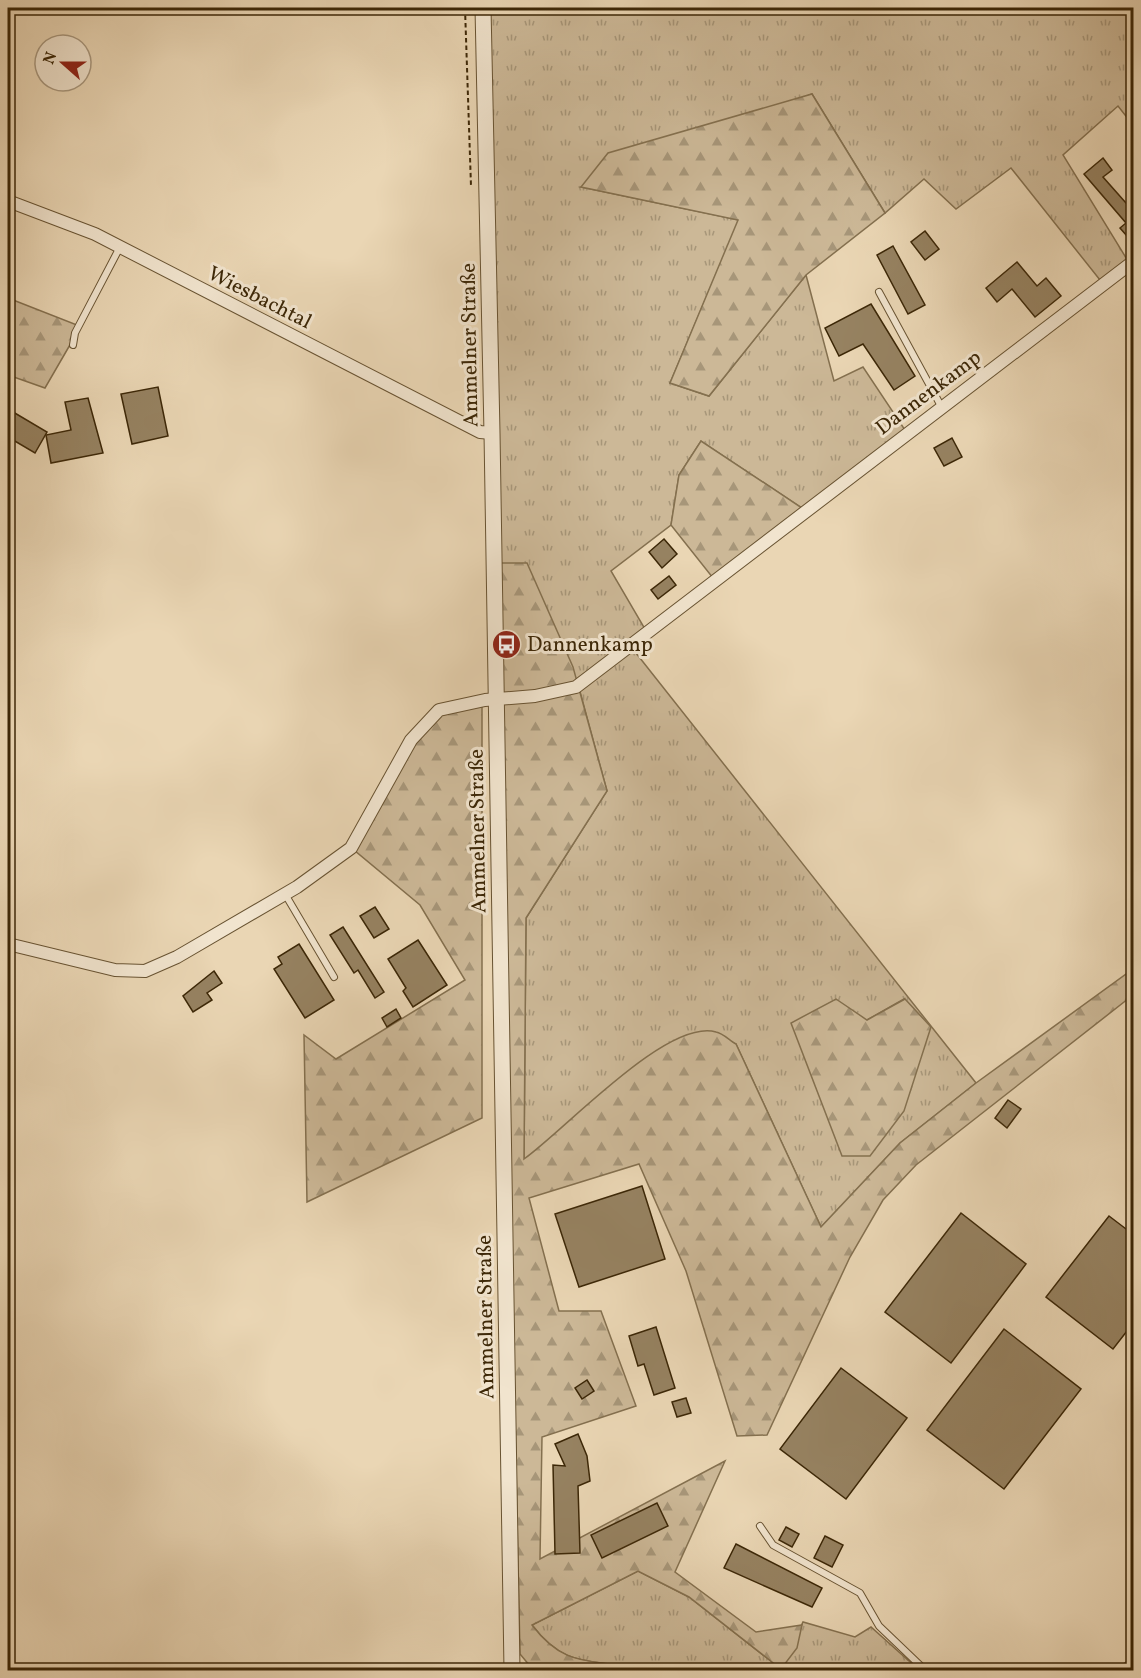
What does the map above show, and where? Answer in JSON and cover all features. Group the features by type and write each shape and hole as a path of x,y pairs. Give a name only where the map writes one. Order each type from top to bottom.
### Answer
{"street":[{"name":"Ammelner Straße","path":"483,8 512,1671"},
{"name":"Wiesbachtal","path":"8,201 95,234 480,432 492,433"},
{"name":"Dannenkamp","path":"8,944 116,970 146,971 177,957 285,894 351,848 411,740 439,710 535,696 576,687 941,406 1134,261"},
{"path":"1126,1671 1134,1664"}],"lane":[{"path":"73,345 75,333 120,247"},
{"path":"879,292 941,406"},
{"path":"285,894 334,976"},
{"path":"760,1526 773,1545 860,1593 879,1626 925,1671"}],"green space":[{"path":"482,8 1133,8 1133,125 1118,106 1063,155 1128,261 1100,280 1011,168 956,209 924,179 885,213 812,94 581,187 739,220 670,383 709,396 806,275 834,381 863,367 905,430 802,508 701,441 679,475 671,525 611,571 645,629 577,682 497,563"},
{"path":"812,94 885,213 806,275 709,396 670,383 738,220 581,187 608,153"},
{"path":"8,298 77,325 78,331 45,388 8,375"},
{"path":"701,441 802,508 713,578 671,525 679,475"},
{"path":"497,563 527,563 573,667 607,791 526,918 524,1159 617,1079 645,1058 671,1042 695,1032 716,1032 736,1044 821,1227 900,1143 976,1083 1133,969 1133,995 916,1165 883,1200 850,1257 767,1435 737,1436 686,1271 639,1164 529,1198 559,1311 601,1311 636,1406 542,1437 540,1559 725,1461 675,1572 756,1632 802,1625 797,1648 781,1669 689,1597 638,1571 532,1625 545,1640 569,1656 641,1670 558,1670 530,1666 520,1654"},
{"path":"632,648 976,1083 900,1143 821,1227 736,1044 524,1160 526,918 607,791 579,688","holes":["904,999 842,1156 867,1020"]},
{"path":"482,701 482,1118 307,1202 304,1035 336,1059 465,980 420,905 354,850 413,741 441,711"},
{"path":"836,999 867,1020 905,999 931,1027 904,1111 870,1156 842,1156 791,1023"},
{"path":"638,1571 689,1597 781,1669 803,1622 855,1637 871,1627 919,1670 641,1670 569,1656 545,1640 532,1625"}],"building":[{"path":"1103,158 1112,170 1103,177 1134,212 1134,244 1120,228 1126,223 1084,174"},
{"path":"925,231 939,249 925,260 911,242"},
{"path":"893,246 925,305 908,314 877,255"},
{"path":"1017,262 1037,286 1046,278 1061,296 1035,317 1012,289 997,302 986,288"},
{"path":"871,304 915,376 894,390 863,344 839,356 825,328"},
{"path":"158,387 168,436 132,444 121,394"},
{"path":"88,398 103,453 51,463 46,435 71,430 65,402"},
{"path":"8,409 47,432 35,453 8,437"},
{"path":"952,438 962,457 944,466 934,448"},
{"path":"664,539 677,554 662,568 649,552"},
{"path":"669,576 676,585 658,599 651,590"},
{"path":"375,907 389,929 374,938 360,916"},
{"path":"343,927 384,992 375,998 358,970 354,973 330,935"},
{"path":"418,940 447,985 413,1007 403,991 406,988 388,959"},
{"path":"299,944 334,1000 305,1018 274,969 282,964 278,957"},
{"path":"214,971 222,983 207,993 212,1000 193,1012 183,996"},
{"path":"396,1009 401,1018 387,1027 382,1018"},
{"path":"1008,1100 1021,1109 1007,1128 995,1118"},
{"path":"642,1186 665,1259 579,1287 555,1214"},
{"path":"961,1213 1026,1264 951,1363 885,1312"},
{"path":"1109,1216 1134,1235 1134,1322 1113,1349 1046,1297"},
{"path":"656,1327 675,1388 654,1395 644,1364 638,1366 629,1336"},
{"path":"1004,1329 1081,1389 1004,1489 927,1430"},
{"path":"841,1368 907,1418 846,1499 780,1449"},
{"path":"587,1380 594,1391 582,1399 575,1388"},
{"path":"686,1398 691,1413 677,1417 672,1402"},
{"path":"578,1434 587,1456 590,1481 578,1486 580,1553 555,1554 553,1465 565,1466 555,1444"},
{"path":"657,1503 668,1526 602,1558 591,1535"},
{"path":"786,1527 799,1534 792,1547 779,1540"},
{"path":"825,1536 843,1545 832,1567 814,1558"},
{"path":"736,1544 822,1588 812,1607 724,1568"}],"place":[{"name":"Dannenkamp","path":"506,644"}]}
